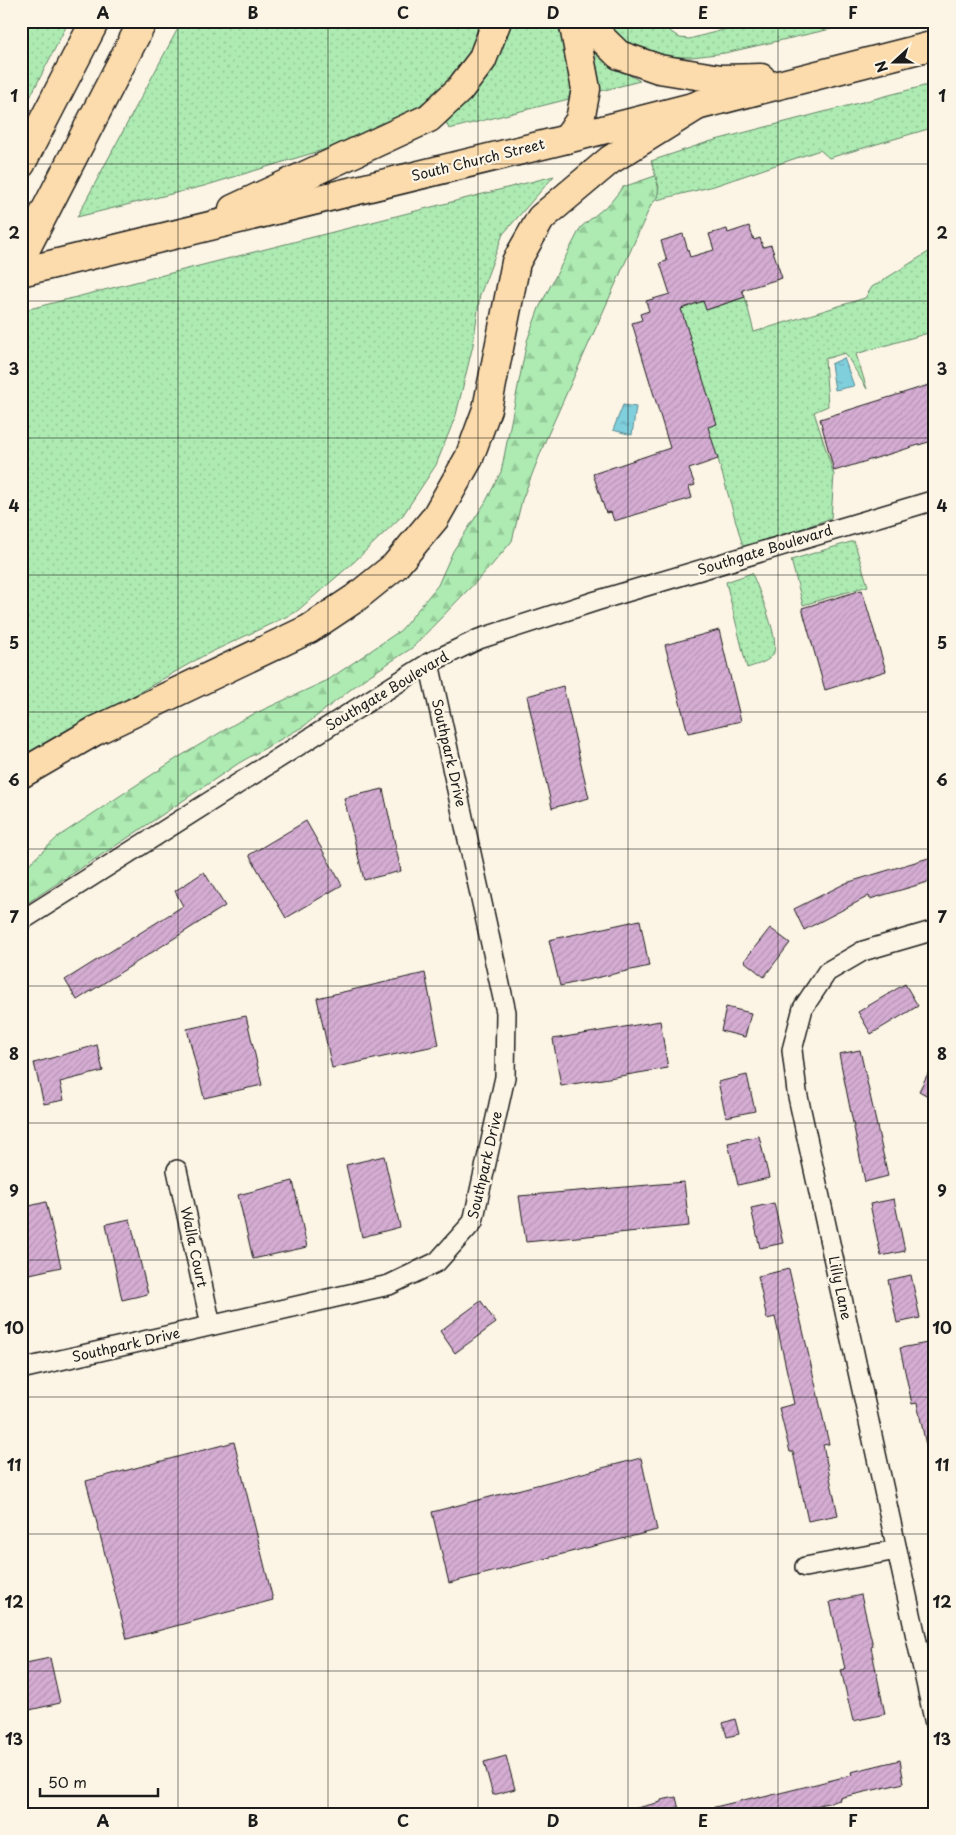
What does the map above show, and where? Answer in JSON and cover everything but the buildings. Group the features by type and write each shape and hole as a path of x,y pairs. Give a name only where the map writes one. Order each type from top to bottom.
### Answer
{"highway":[{"path":"21,164 95,21"},
{"path":"21,258 143,21"},
{"path":"173,236 429,118 459,90 482,60 497,21"},
{"path":"566,138 580,120 586,89 573,21"},
{"path":"584,21 619,55 659,68 721,79 805,78"},
{"name":"South Church Street","path":"21,272 173,236 935,45"},
{"path":"21,774 95,731 309,629 354,599 395,566 435,518 469,458 488,409 516,262 541,218 610,160 700,104"}],"street":[{"name":"Southgate Boulevard","path":"21,921 429,663 479,639 596,601 935,500"},
{"name":"Southpark Drive","path":"21,1369 389,1285 437,1262 473,1222 505,1077 506,1012 429,663"},
{"name":"Lilly Lane","path":"935,930 863,952 827,972 803,1008 792,1050 797,1092 935,1724"},
{"name":"Walla Court","path":"177,1170 211,1325"},
{"path":"806,1568 897,1550"}],"green space":[{"path":"21,21 69,21 21,115"},
{"path":"182,21 481,21 473,49 443,89 396,122 336,146 204,186 77,217"},
{"path":"508,21 559,21 573,76 569,99 449,129 446,122 490,71"},
{"path":"598,21 655,21 680,38 689,39 757,21 866,21 725,53 692,57 664,57 635,51"},
{"path":"587,45 608,63 640,81 593,93"},
{"path":"935,85 935,127 829,158 820,150 714,186 657,200 659,187 651,161 708,142 924,86"},
{"path":"554,176 503,234 480,295 473,345 456,415 436,465 403,515 355,561 296,612 203,656 21,760 21,325 29,309"},
{"path":"655,176 658,195 651,205 546,439 522,500 512,541 491,566 412,648 364,679 304,726 239,763 21,907 21,885 28,865 59,836 179,757 243,719 328,680 401,630 438,585 453,551 485,503 501,472 527,341 539,308 581,227 610,203 623,187"},
{"path":"935,248 935,331 856,354 867,389 845,353 825,359 828,406 814,412 834,475 831,518 744,550 718,459 705,428 716,424 681,309 703,301 707,310 745,297 754,332 865,298 872,287"},
{"path":"854,541 868,586 803,605 791,560"},
{"path":"752,573 772,629 775,650 767,660 747,668 726,582"}],"water":[{"path":"844,358 854,386 835,390 831,364"},
{"path":"623,405 636,407 632,435 613,430"}]}
